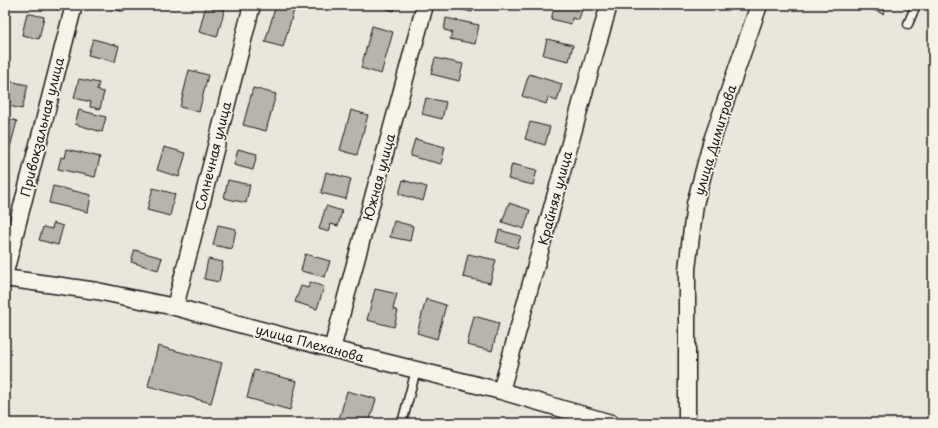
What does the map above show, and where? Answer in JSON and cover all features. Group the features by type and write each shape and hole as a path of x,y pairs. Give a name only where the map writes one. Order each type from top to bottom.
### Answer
{"street":[{"name":"Привокзальная улица","path":"5,272 74,5"},
{"name":"Солнечная улица","path":"175,307 252,5"},
{"name":"Южная улица","path":"332,349 425,5"},
{"name":"Крайняя улица","path":"502,391 609,5"},
{"name":"улица Димитрова","path":"687,423 687,269 695,204 712,140 759,5"},
{"name":"улица Плеханова","path":"5,278 97,291 175,307 332,349 502,391 611,423"}],"lane":[{"path":"908,24 916,5"},
{"path":"402,423 416,370"}],"building":[{"path":"100,5 126,5 124,12"},
{"path":"206,5 226,5 217,37 199,32"},
{"path":"276,5 294,10 283,47 265,42"},
{"path":"374,5 396,5 394,11"},
{"path":"460,5 474,5 472,12 459,9"},
{"path":"555,5 583,5 579,20 572,18 571,24 551,19"},
{"path":"862,5 887,5 883,14"},
{"path":"27,13 44,17 39,39 22,35"},
{"path":"446,18 479,25 475,44 450,39 452,32 444,30"},
{"path":"372,26 393,32 381,74 361,68"},
{"path":"93,39 119,46 115,62 88,55"},
{"path":"547,39 573,45 569,61 543,55"},
{"path":"435,58 463,64 459,81 431,74"},
{"path":"189,70 208,75 199,112 180,107"},
{"path":"529,74 562,84 557,101 548,98 546,104 522,96"},
{"path":"79,79 99,83 97,90 104,92 100,109 90,107 91,102 74,98"},
{"path":"9,81 28,85 22,109 5,105"},
{"path":"253,88 276,94 266,131 243,125"},
{"path":"426,98 446,102 442,119 422,114"},
{"path":"79,110 106,117 102,132 75,124"},
{"path":"351,110 368,115 357,155 340,150"},
{"path":"5,118 17,121 5,166"},
{"path":"530,122 550,127 545,145 525,139"},
{"path":"415,139 445,147 441,164 410,156"},
{"path":"164,147 186,153 179,177 157,170"},
{"path":"67,149 100,157 95,177 58,169 61,157 65,158"},
{"path":"238,149 257,154 253,170 234,165"},
{"path":"512,164 537,170 533,185 508,179"},
{"path":"326,172 351,179 346,199 321,193"},
{"path":"228,180 250,185 246,203 224,198"},
{"path":"403,180 427,187 423,201 399,194"},
{"path":"53,186 91,195 88,212 49,203"},
{"path":"153,188 175,194 170,216 147,210"},
{"path":"509,203 530,210 524,229 502,222"},
{"path":"326,206 342,211 338,226 331,224 329,232 319,229"},
{"path":"394,221 413,226 410,241 390,237"},
{"path":"53,223 63,226 58,245 39,240 43,227 52,229"},
{"path":"218,225 236,229 232,249 213,245"},
{"path":"499,230 521,236 517,248 496,242"},
{"path":"135,250 162,258 158,270 131,262"},
{"path":"305,254 330,261 325,277 301,271"},
{"path":"468,254 496,260 490,283 463,277"},
{"path":"208,259 223,262 219,282 204,279"},
{"path":"310,282 324,287 317,309 295,302 301,286 308,288"},
{"path":"375,289 397,294 393,309 398,311 394,327 367,320"},
{"path":"426,299 446,305 437,339 417,333"},
{"path":"474,316 499,323 492,351 467,345"},
{"path":"158,346 222,363 211,403 148,386"},
{"path":"254,370 297,381 290,410 247,398"},
{"path":"347,391 376,399 369,423 338,423"}]}
